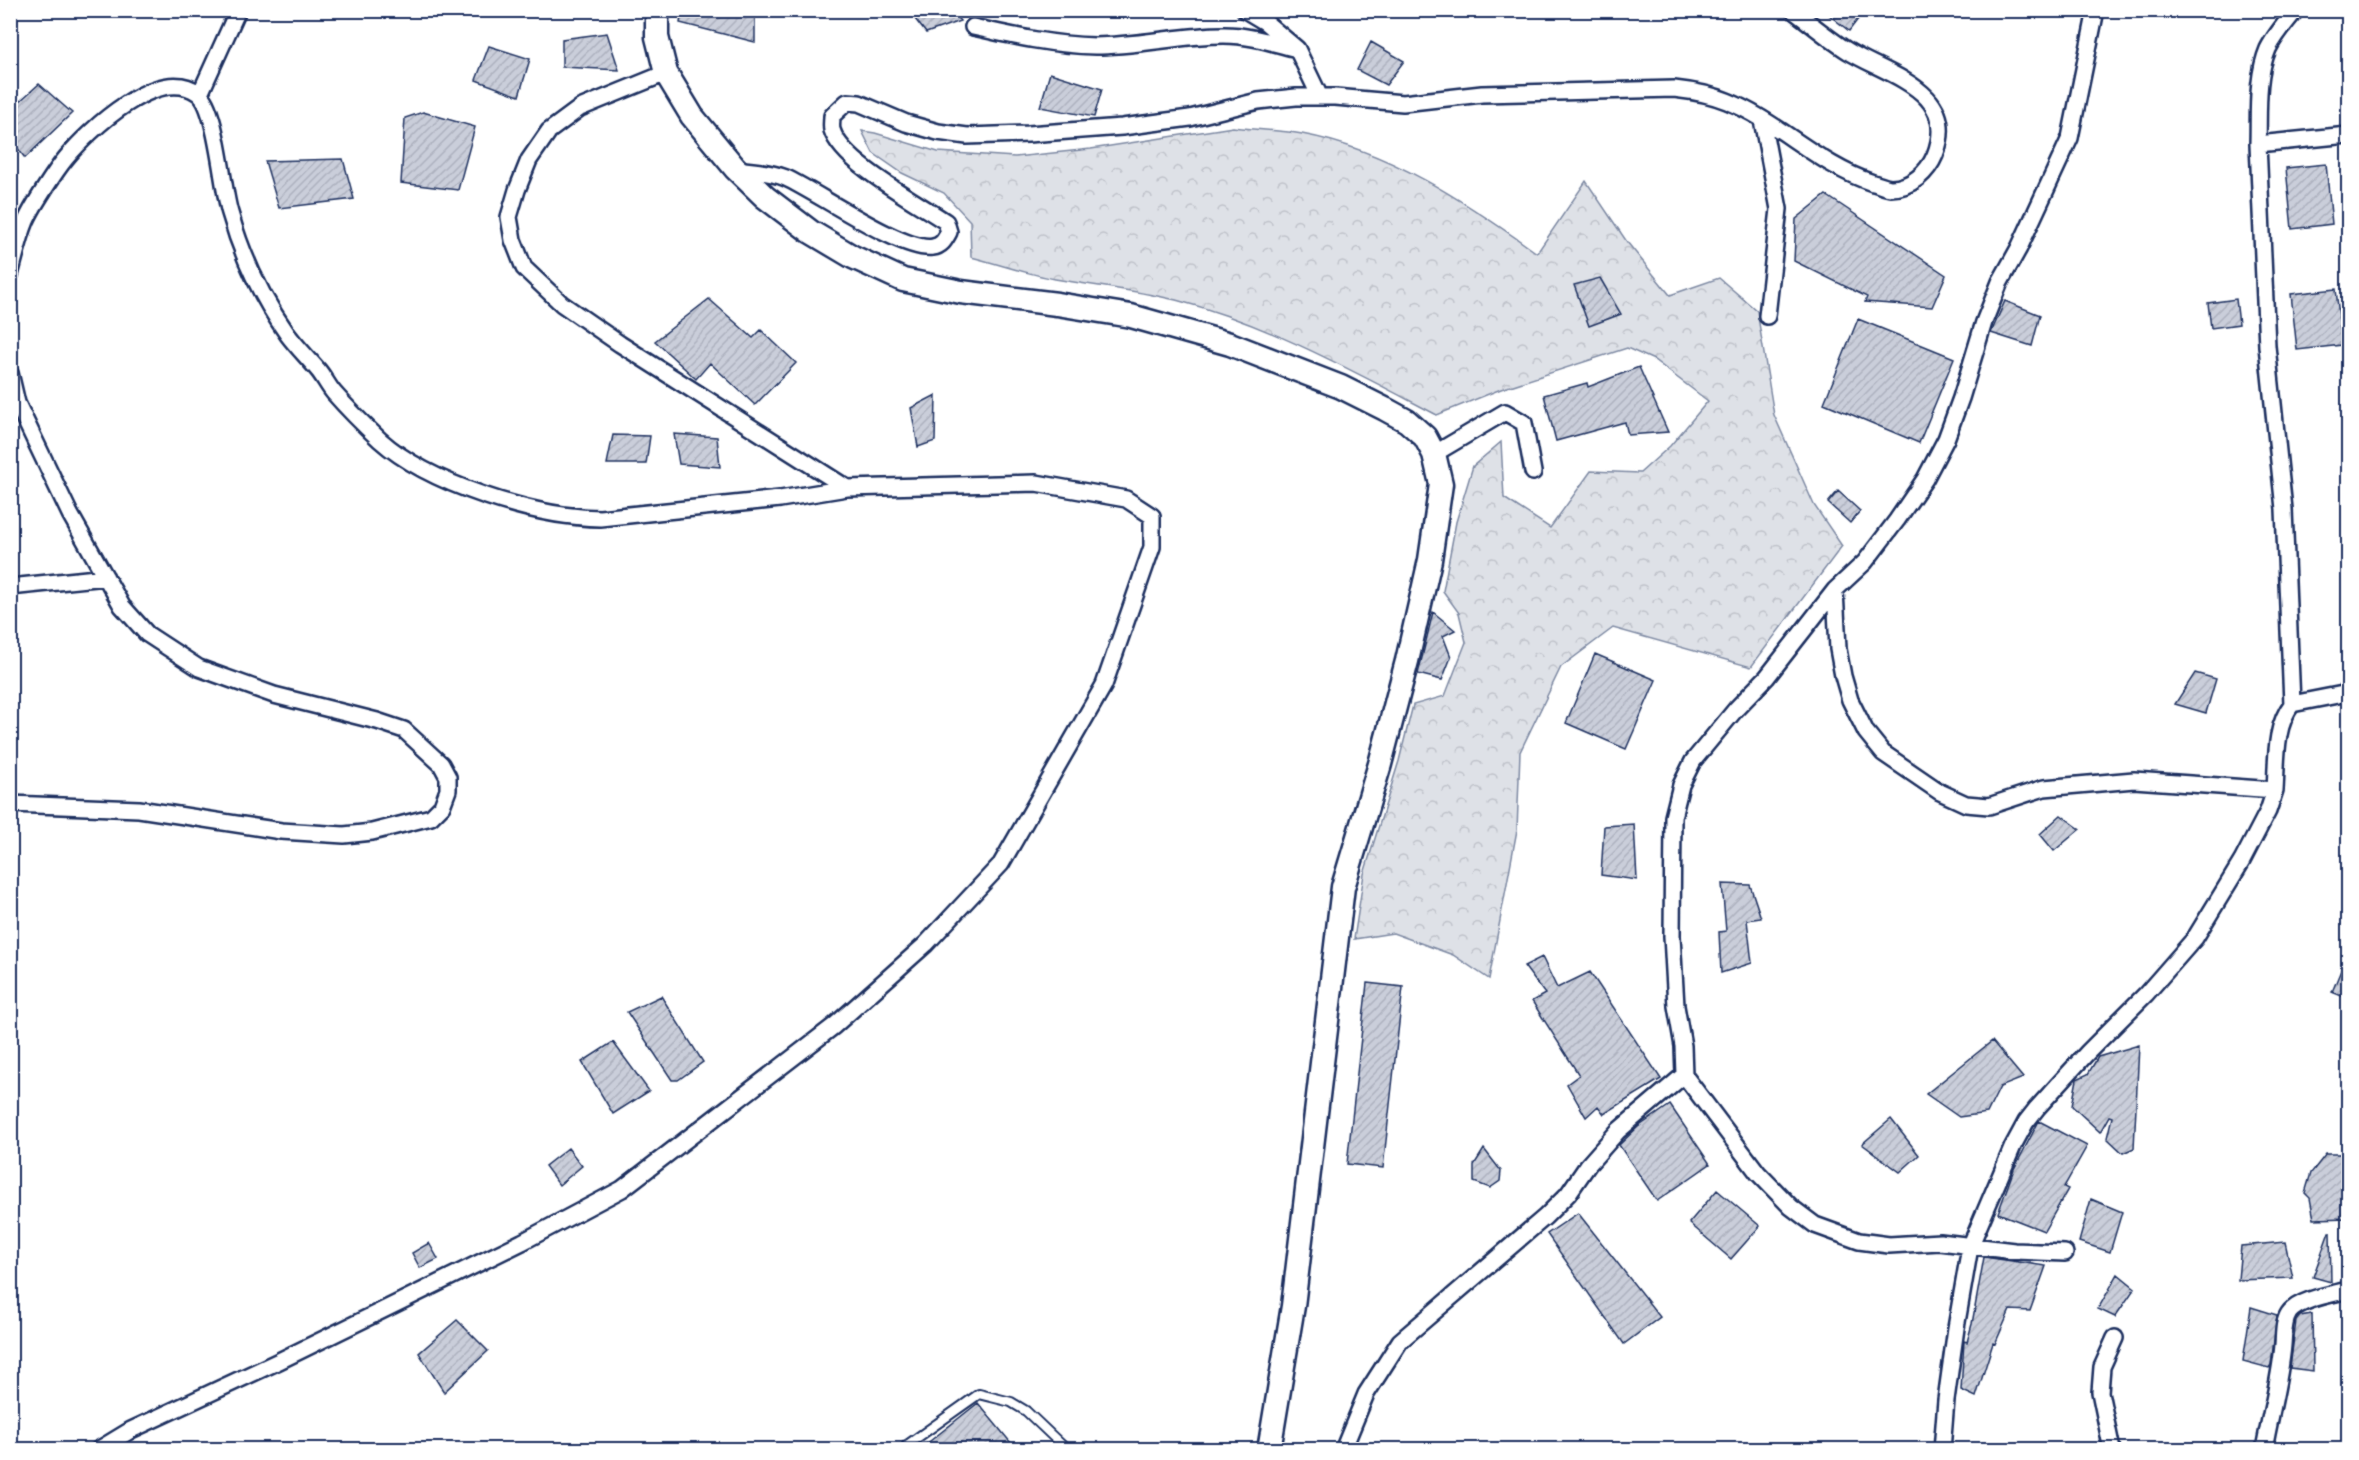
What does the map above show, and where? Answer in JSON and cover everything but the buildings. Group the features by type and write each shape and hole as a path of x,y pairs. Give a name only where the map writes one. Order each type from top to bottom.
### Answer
{"main road":[{"path":"657,10 657,37 666,73 692,116 735,168 765,197 811,232 853,257 903,280 961,292 1131,316 1230,344 1341,387 1385,409 1407,421 1425,437 1434,454 1441,484 1430,560 1380,764 1343,887 1293,1306 1269,1449"}],"street":[{"path":"200,94 238,10"},
{"path":"1245,10 1265,22 1297,49 1320,97"},
{"path":"735,168 784,177 889,234 913,245 932,248 943,243 949,232 946,222 868,171 837,140 832,129 832,116 847,102 868,106 906,123 938,132 967,136 1122,127 1190,118 1258,101 1320,97 1402,103 1482,94 1674,89 1700,92 1728,101 1762,120 1822,160 1861,179 1890,188 1915,181 1932,162 1941,139 1940,115 1927,97 1906,81 1848,51 1793,10"},
{"path":"2065,1253 1970,1247 1940,1242 1889,1245 1859,1240 1815,1225 1791,1207 1758,1173 1684,1075 1683,1046 1676,1006 1672,936 1673,817 1681,785 1693,761 1736,709 1767,677 1835,590 1865,562 1925,479 1946,438 1961,398 1984,322 2000,282 2019,248 2070,138 2096,10"},
{"path":"2292,704 2284,509 2267,346 2258,144 2261,75 2268,50 2281,28 2296,10"},
{"path":"973,27 1028,40 1096,46 1224,35 1250,37 1297,49"},
{"path":"666,73 580,108 549,131 529,160 509,217 513,240 524,268 562,304 610,338 847,488"},
{"path":"10,275 26,220 65,159 108,117 141,94 166,87 186,87 200,94 218,139 223,186 230,214 252,274 289,336 334,393 381,441 440,477 472,491 543,512 574,518 600,518 780,500 847,488 1036,483 1126,499 1152,516 1152,547 1104,686 1001,864 927,944 834,1026 622,1189 522,1242 131,1430 98,1449"},
{"path":"1762,120 1779,209 1767,316"},
{"path":"2258,144 2349,135"},
{"path":"10,373 17,403 70,514 122,606 147,634 199,668 274,695 404,730 441,764 448,777 448,790 442,806 431,816 372,832 344,835 259,829 139,808 10,804"},
{"path":"1434,454 1505,412 1524,423 1533,471"},
{"path":"10,587 106,577"},
{"path":"1835,590 1838,649 1843,676 1850,700 1866,732 1883,753 1940,792 1957,800 1966,804 1989,806 2044,788 2134,780 2275,790"},
{"path":"1942,1449 1946,1400 1970,1247 1994,1188 2026,1122 2195,938 2242,861 2268,811 2275,790 2279,732 2284,713 2292,704 2349,693"},
{"path":"1343,1449 1366,1394 1400,1341 1545,1217 1568,1194 1588,1165 1618,1131 1684,1075"},
{"path":"2265,1449 2280,1380 2285,1322 2289,1313 2296,1306 2329,1293 2349,1290"},
{"path":"2112,1449 2100,1392 2102,1367 2115,1338"}],"lane":[{"path":"903,1449 979,1394 1011,1402 1026,1411 1066,1449"}],"green space":[{"path":"1233,127 1302,134 1365,152 1426,180 1483,215 1537,253 1586,181 1627,242 1670,295 1719,278 1757,311 1774,415 1814,505 1842,546 1751,667 1613,628 1561,667 1520,752 1517,830 1489,979 1453,955 1393,933 1354,939 1364,874 1399,761 1413,705 1445,696 1466,642 1459,613 1443,591 1456,522 1473,466 1501,442 1504,498 1550,528 1591,471 1640,473 1670,446 1708,401 1654,360 1627,348 1501,389 1437,415 1310,350 1210,310 1146,293 1044,277 971,257 970,221 944,193 902,173 873,153 862,131 938,152 1015,157 1091,149"}]}
